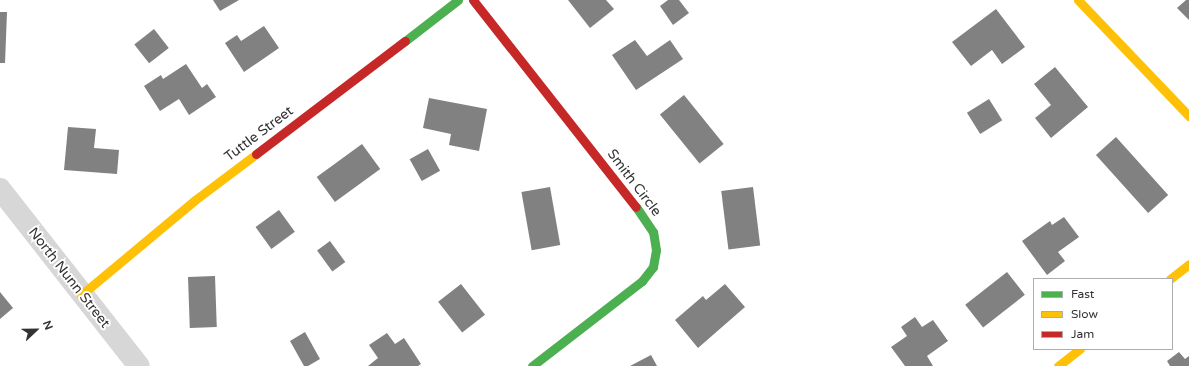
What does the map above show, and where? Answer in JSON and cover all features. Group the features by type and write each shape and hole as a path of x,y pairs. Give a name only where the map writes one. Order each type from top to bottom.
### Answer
{"street":[{"name":"Tuttle Street","path":"81,294 195,200 458,0"},
{"name":"Smith Circle","path":"473,0 642,215 653,232 656,250 653,267 642,282 532,366"},
{"path":"1078,0 1189,116"},
{"name":"North Nunn Street","path":"0,189 139,366"},
{"path":"1171,278 1189,264"},
{"path":"1058,366 1079,350"}],"building":[{"path":"213,0 239,0 220,11"},
{"path":"568,0 606,0 614,9 590,28"},
{"path":"668,0 679,0 689,13 673,25 660,6"},
{"path":"1186,0 1189,0 1189,20 1177,8"},
{"path":"996,9 1025,47 1002,64 992,50 971,66 952,42"},
{"path":"0,12 7,12 5,63 0,63"},
{"path":"264,26 279,48 244,72 225,43 237,35 241,41"},
{"path":"154,29 169,48 149,63 134,44"},
{"path":"635,40 647,56 670,40 683,59 636,90 612,55"},
{"path":"186,64 202,88 207,84 216,97 189,115 179,99 160,111 144,86 161,75 163,79"},
{"path":"1055,67 1088,107 1051,138 1035,118 1051,105 1034,84"},
{"path":"684,95 724,144 700,163 660,115"},
{"path":"429,98 487,109 479,151 449,145 451,134 423,128"},
{"path":"989,99 1002,120 980,134 967,113"},
{"path":"68,127 96,129 94,148 119,150 117,174 64,170"},
{"path":"1116,137 1168,195 1148,213 1096,155"},
{"path":"362,144 380,169 335,202 317,177"},
{"path":"428,149 440,171 422,181 410,159"},
{"path":"550,187 560,245 532,250 521,192"},
{"path":"753,187 760,246 728,249 721,191"},
{"path":"279,210 295,232 271,249 256,227"},
{"path":"1064,217 1079,237 1058,252 1065,261 1047,275 1022,241 1050,221 1052,225"},
{"path":"330,241 345,262 332,271 317,250"},
{"path":"1007,272 1025,295 983,327 965,305"},
{"path":"215,276 217,327 190,328 188,277"},
{"path":"461,284 485,315 462,333 438,302"},
{"path":"725,284 745,307 698,348 675,320 703,296 706,300"},
{"path":"0,292 13,308 0,319"},
{"path":"915,317 922,327 933,320 948,341 927,356 933,366 905,366 891,347 907,336 901,327"},
{"path":"305,332 320,359 308,366 304,366 290,341"},
{"path":"387,333 395,344 404,338 421,364 418,366 368,366 378,358 369,345"},
{"path":"1179,352 1185,359 1189,356 1189,366 1170,366 1167,361"},
{"path":"651,355 657,366 630,366"}],"traffic: fast":[{"path":"405,41 458,0"},
{"path":"532,366 642,281 653,267 656,250 653,232 636,207"}],"traffic: slow":[{"path":"1078,0 1189,116"},
{"path":"81,295 195,200 256,154"},
{"path":"1171,278 1189,264"},
{"path":"1058,366 1079,350"}],"traffic: jam":[{"path":"473,0 636,207"},
{"path":"256,154 405,41"}]}
